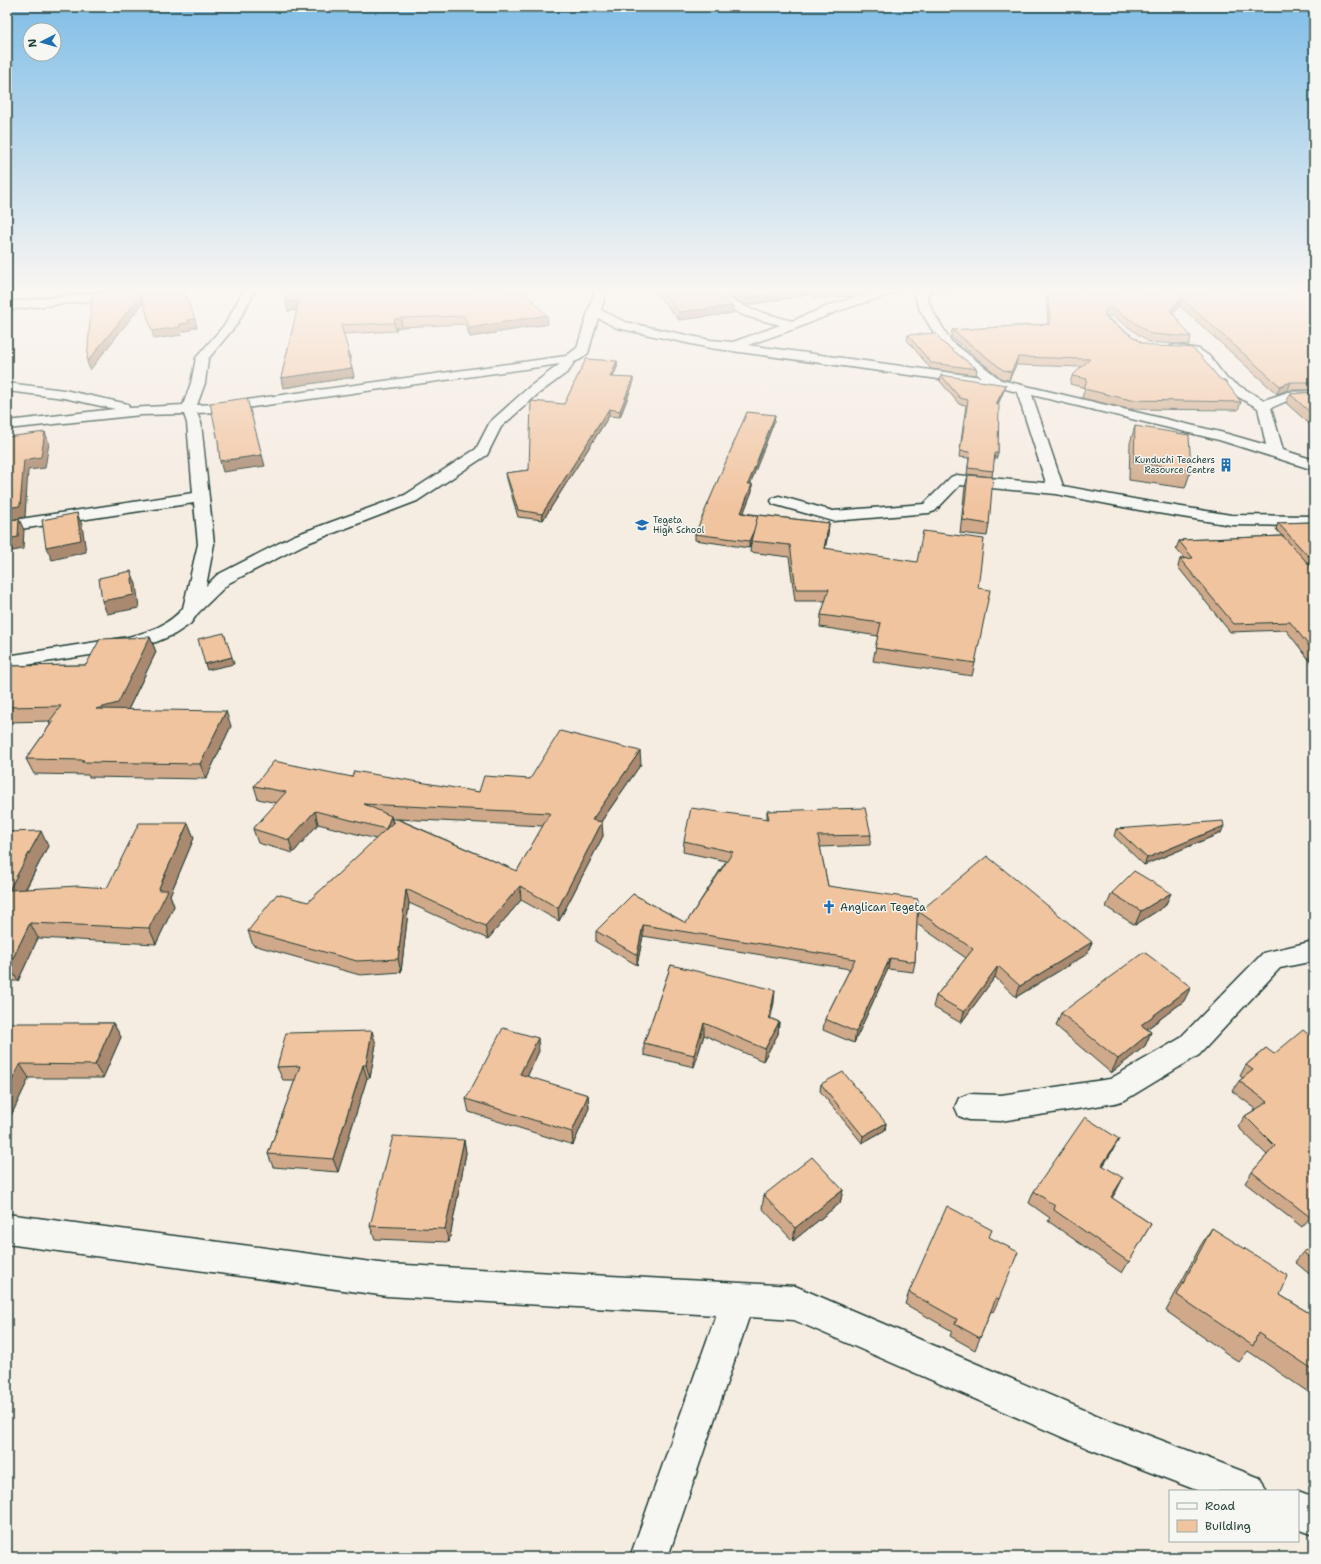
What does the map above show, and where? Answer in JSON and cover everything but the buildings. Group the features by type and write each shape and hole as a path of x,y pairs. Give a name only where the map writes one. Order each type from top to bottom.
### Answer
{"street":[{"path":"192,608 206,544 194,423 189,409 198,383 201,362"},
{"path":"7,425 142,411 224,407 548,362"},
{"path":"7,662 128,643 149,638 173,626 183,620 192,608 223,580 299,540 411,498 482,452 495,425 533,391 564,368 567,362"},
{"path":"846,362 998,383 1224,437 1314,465"},
{"path":"971,362 998,383"},
{"path":"1206,362 1222,382 1264,406 1276,454"},
{"path":"7,387 64,394 142,411"},
{"path":"1023,390 1056,489"},
{"path":"1264,406 1280,397 1298,394 1314,395"},
{"path":"779,501 833,516 929,508 956,480 1056,489 1139,505 1231,520 1314,521"},
{"path":"7,526 201,497"},
{"path":"969,1107 1001,1108 1114,1091 1189,1047 1272,960 1314,951"},
{"path":"7,1229 387,1280 738,1301 795,1303 1100,1435 1244,1490"},
{"path":"649,1557 738,1301"},
{"path":"1299,1510 1314,1516"}],"place":[{"name":"Kunduchi Teachers Resource Centre","path":"1226,465"},
{"name":"Tegeta High School","path":"642,525"},
{"name":"Anglican Tegeta","path":"829,907"}]}
